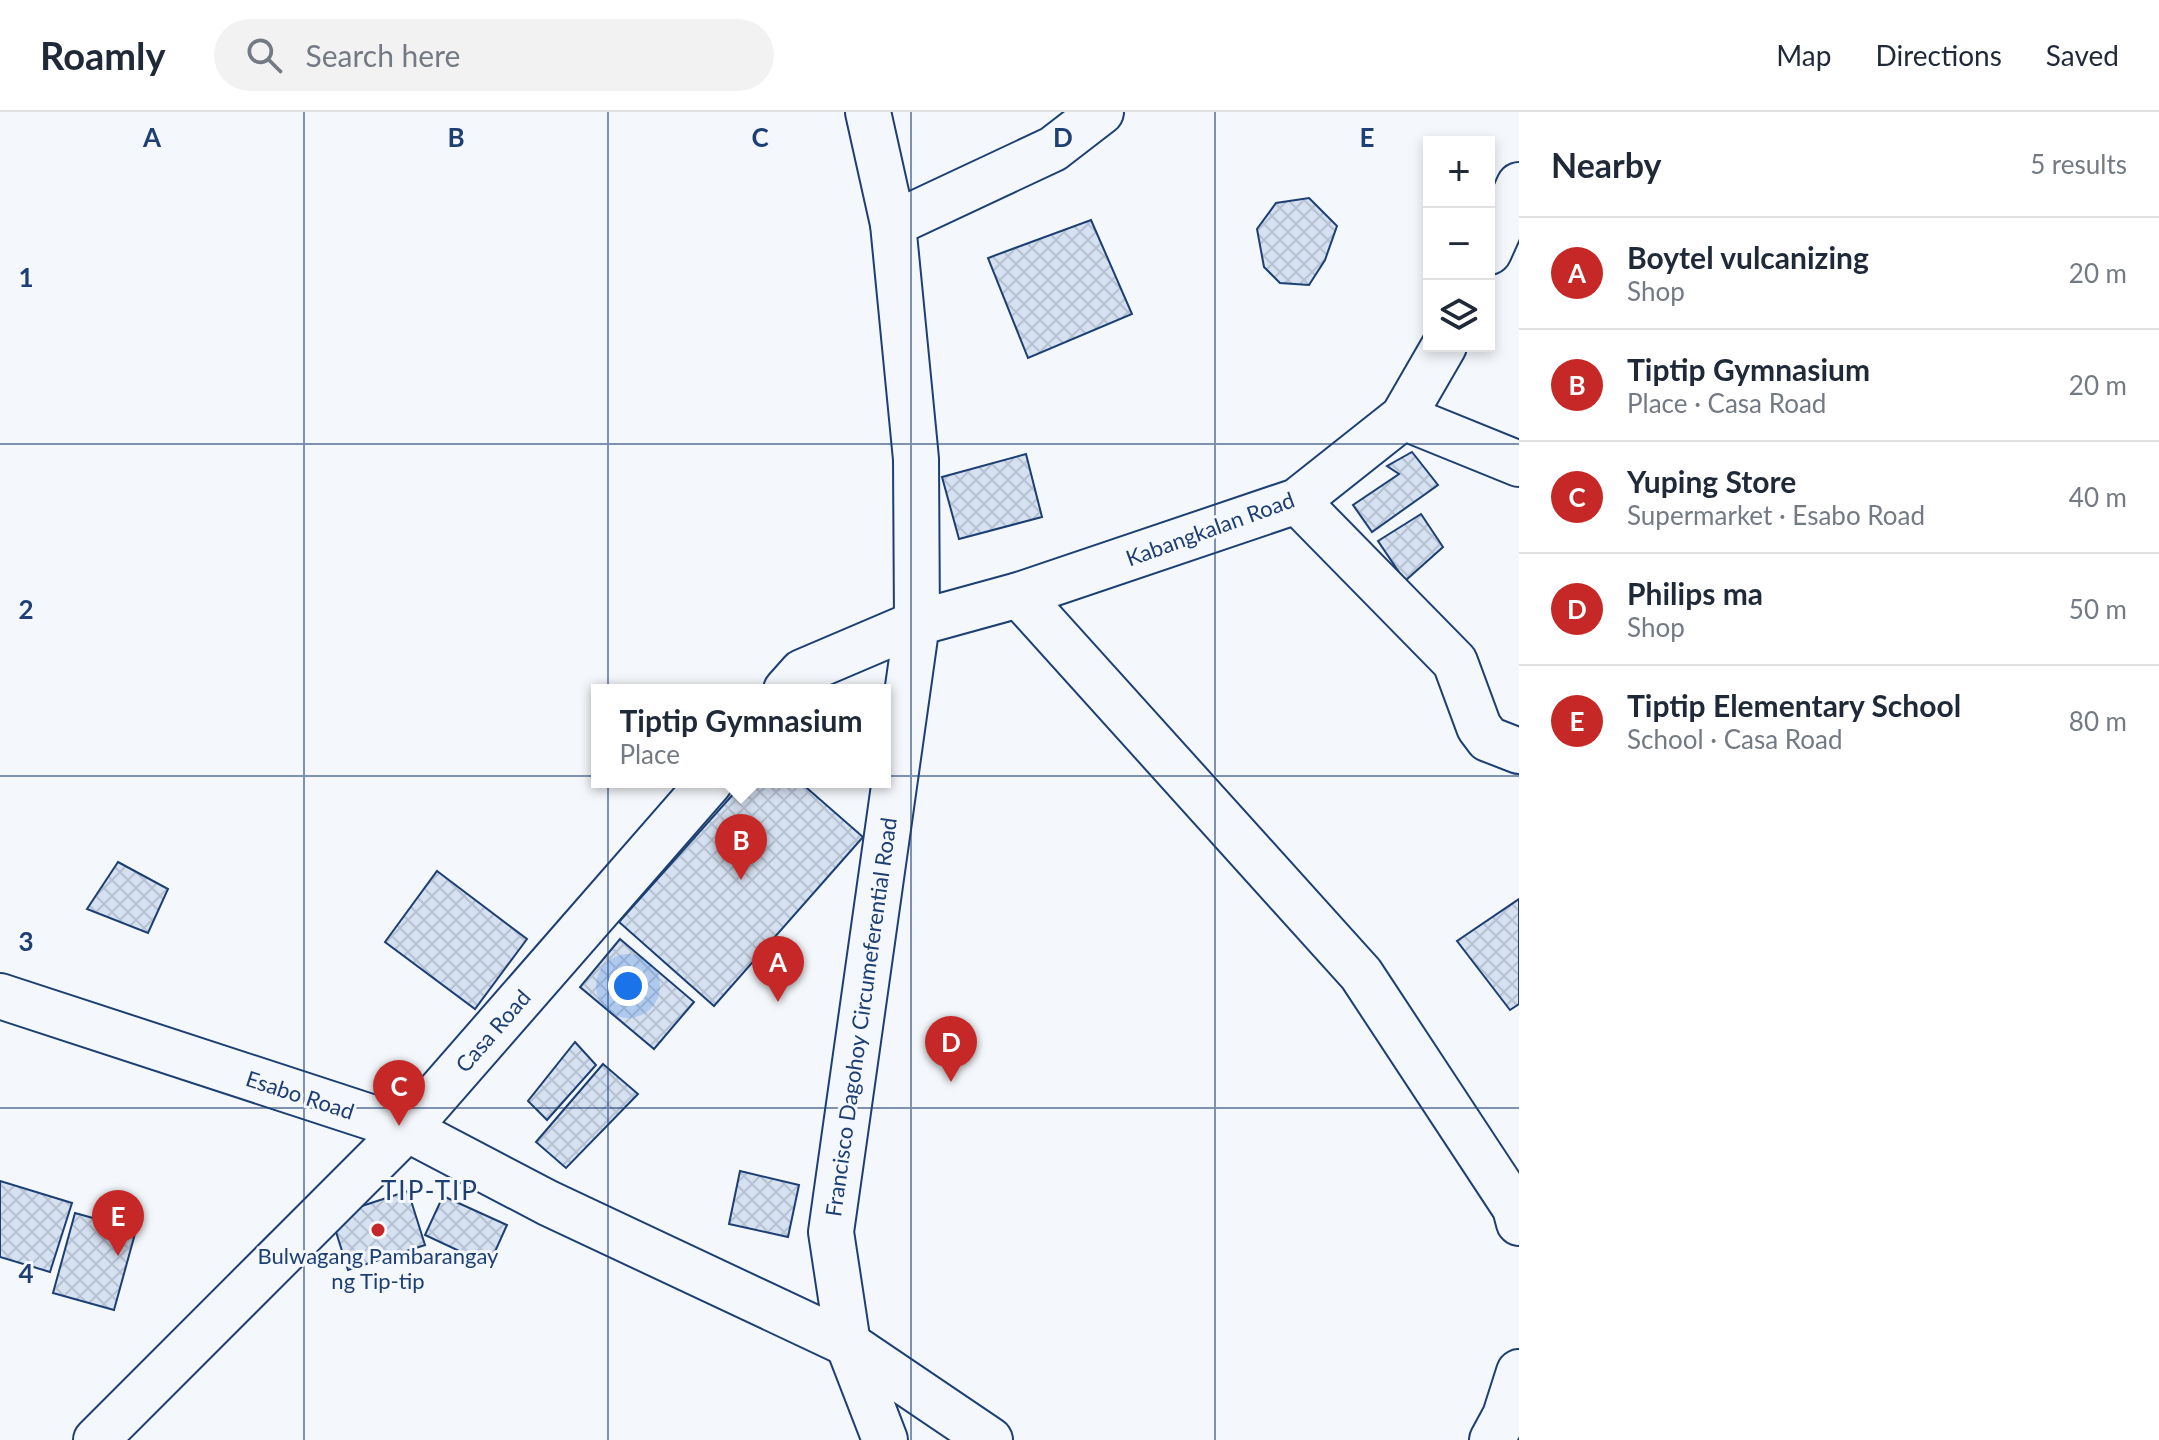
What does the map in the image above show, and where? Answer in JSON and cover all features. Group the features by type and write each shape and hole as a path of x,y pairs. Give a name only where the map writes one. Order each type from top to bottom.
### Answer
{"street":[{"name":"Francisco Dagohoy Circumeferential Road","path":"868,112 893,224 916,459 917,623 831,1232 848,1344 885,1440"},
{"path":"893,224 1053,149 1101,112"},
{"path":"1495,239 1519,185"},
{"name":"Kabangkalan Road","path":"917,623 1019,595 1297,501 1403,417 1441,352"},
{"path":"1403,417 1519,464"},
{"path":"1297,501 1455,662 1479,727 1488,739 1519,751"},
{"path":"1019,595 1361,974 1515,1208 1519,1223"},
{"path":"791,684 802,672 917,623"},
{"name":"Casa Road","path":"96,1440 407,1129 705,788"},
{"name":"Esabo Road","path":"0,996 407,1129 548,1203 848,1344 990,1440"},
{"path":"1492,1440 1505,1416 1519,1372"}],"building":[{"path":"1309,198 1337,226 1325,260 1309,285 1280,283 1264,267 1257,229 1276,203"},
{"path":"1091,220 1132,314 1028,358 988,258"},
{"path":"1412,452 1438,485 1372,532 1353,505 1399,474 1387,466"},
{"path":"1026,454 1042,517 959,539 942,477"},
{"path":"1421,514 1443,547 1405,581 1378,541"},
{"path":"739,788 807,788 863,837 714,1006 619,922"},
{"path":"118,862 168,889 148,933 87,909"},
{"path":"437,871 527,939 475,1009 385,942"},
{"path":"1519,899 1519,1004 1510,1010 1457,941"},
{"path":"620,939 694,1002 654,1049 580,987"},
{"path":"575,1042 596,1065 547,1120 528,1101"},
{"path":"603,1064 638,1094 566,1168 536,1142"},
{"path":"740,1171 799,1185 788,1237 729,1224"},
{"path":"0,1181 72,1203 50,1272 0,1257"},
{"name":"Bulwagang Pambarangay ng Tip-tip","path":"408,1191 425,1245 348,1270 331,1216"},
{"path":"443,1196 507,1225 489,1265 425,1235"},
{"path":"75,1213 136,1230 114,1310 53,1293"}],"place":[{"name":"Tiptip Gymnasium","path":"741,880"},
{"name":"Boytel vulcanizing","path":"778,1002"},
{"name":"Philips ma","path":"951,1082"},
{"name":"Yuping Store","path":"399,1126"},
{"name":"Bulwagang Pambarangay ng Tip-tip","path":"378,1230"},
{"name":"Tiptip Elementary School","path":"118,1256"}],"district":[{"name":"TIP-TIP","path":"430,1191"}]}
